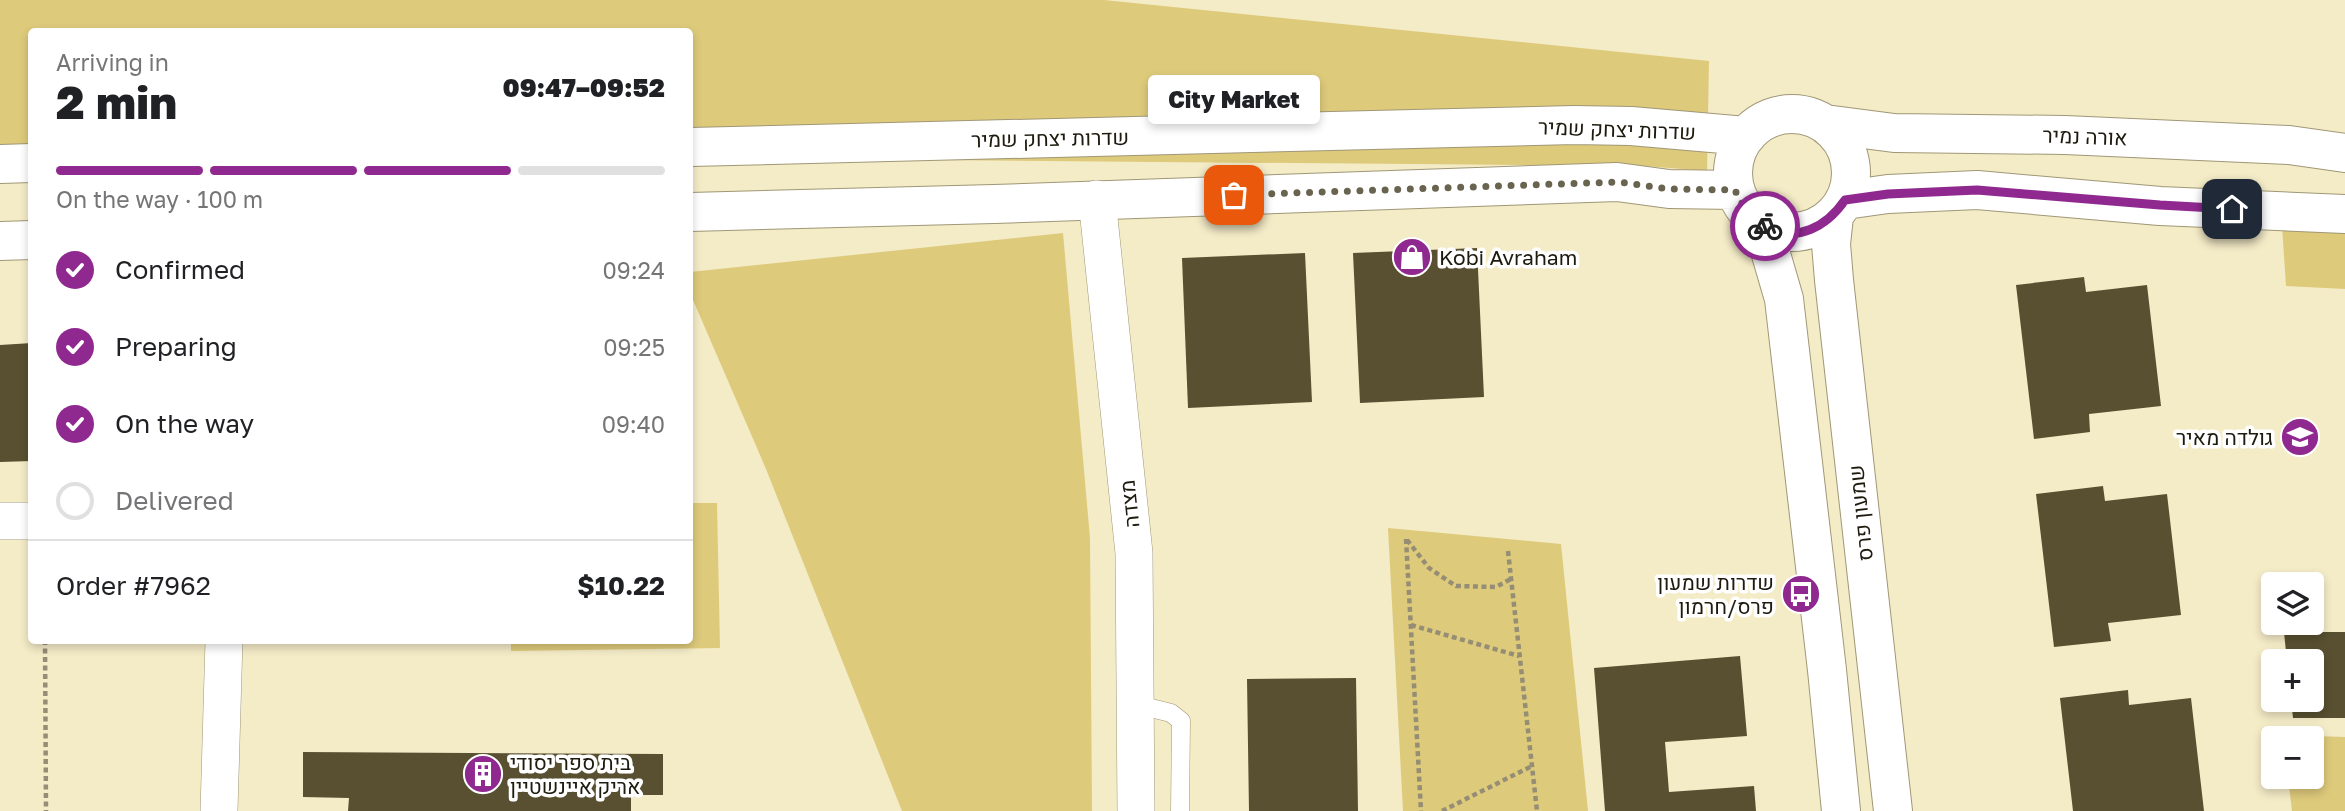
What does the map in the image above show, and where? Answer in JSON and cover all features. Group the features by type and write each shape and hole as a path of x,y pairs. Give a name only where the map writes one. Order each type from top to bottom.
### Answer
{"street":[{"path":"1756,221 1771,229 1804,231 1820,226 1840,208 1850,184 1851,166 1847,150 1838,135 1825,124 1809,117 1791,114 1774,117 1759,124 1746,136 1736,152 1732,171 1735,190 1743,207 1756,221 1768,244 1784,299 1841,811"},
{"name":"אורה נמיר","path":"1825,124 1894,133 2065,135 2290,145 2345,153"},
{"name":"שדרות יצחק שמיר","path":"693,147 1574,125 1631,126 1746,136"},
{"path":"0,164 28,163"},
{"path":"693,212 1618,182 1669,189 1735,190"},
{"path":"1840,208 1888,194 1977,190 2160,205 2345,214"},
{"name":"מצדה","path":"1097,199 1134,552 1136,811"},
{"name":"שמעון פרס","path":"1840,208 1831,244 1833,268 1893,811"},
{"path":"0,241 28,240"},
{"path":"0,521 28,521"},
{"path":"219,811 223,644"}],"lane":[{"path":"1135,704 1171,713 1181,721 1180,811"}],"path":[{"path":"1421,811 1406,539 1430,568 1456,586 1496,587 1511,579"},
{"path":"1508,551 1536,811"},
{"path":"1411,625 1519,656"},
{"path":"45,644 46,811"},
{"path":"1442,811 1532,766"}],"shaded area":[{"path":"0,0 1104,0 1709,61 1707,171 1645,166 693,158 693,28 28,28 28,153 0,153"},
{"path":"2281,211 2345,217 2345,289 2286,286"},
{"path":"1063,233 1090,538 1092,811 902,811 766,469 693,300 693,272"},
{"path":"693,503 717,503 720,648 511,651 511,644 693,644"},
{"path":"1388,528 1561,544 1588,811 1403,811"},
{"path":"2324,736 2345,737 2345,811 2292,811 2289,789 2324,789"}],"building":[{"path":"1477,248 1484,397 1360,403 1353,253"},
{"path":"1305,253 1312,402 1188,408 1182,258"},
{"path":"2084,277 2086,292 2147,285 2161,406 2089,414 2090,432 2034,439 2016,285"},
{"path":"28,343 28,461 0,462 0,345"},
{"path":"2103,486 2105,501 2167,494 2181,615 2108,623 2111,641 2054,647 2036,494"},
{"path":"2345,632 2345,718 2293,718 2292,712 2324,712 2324,649 2286,649 2284,635"},
{"path":"1740,656 1747,736 1665,742 1669,792 1754,786 1756,811 1605,811 1594,668"},
{"path":"1356,678 1358,811 1249,811 1247,679"},
{"path":"2128,690 2129,705 2191,698 2204,811 2073,811 2060,698"},
{"name":"בית ספר יסודי אריק איינשטיין","path":"303,752 663,754 663,795 631,795 631,811 348,811 349,798 303,797"}],"way so far":[{"path":"1234,195 1618,182 1669,189 1735,190 1743,207 1765,226"}],"place":[{"name":"City Market","path":"1234,195"},
{"name":"Kobi Avraham","path":"1412,257"},
{"name":"גולדה מאיר","path":"2300,437"},
{"name":"שדרות שמעון פרס/חרמון","path":"1801,594"},
{"name":"בית ספר יסודי אריק איינשטיין","path":"483,774"}],"route":[{"path":"1765,226 1787,232 1820,226 1834,216 1845,200 1888,194 1977,190 2232,209"}]}
